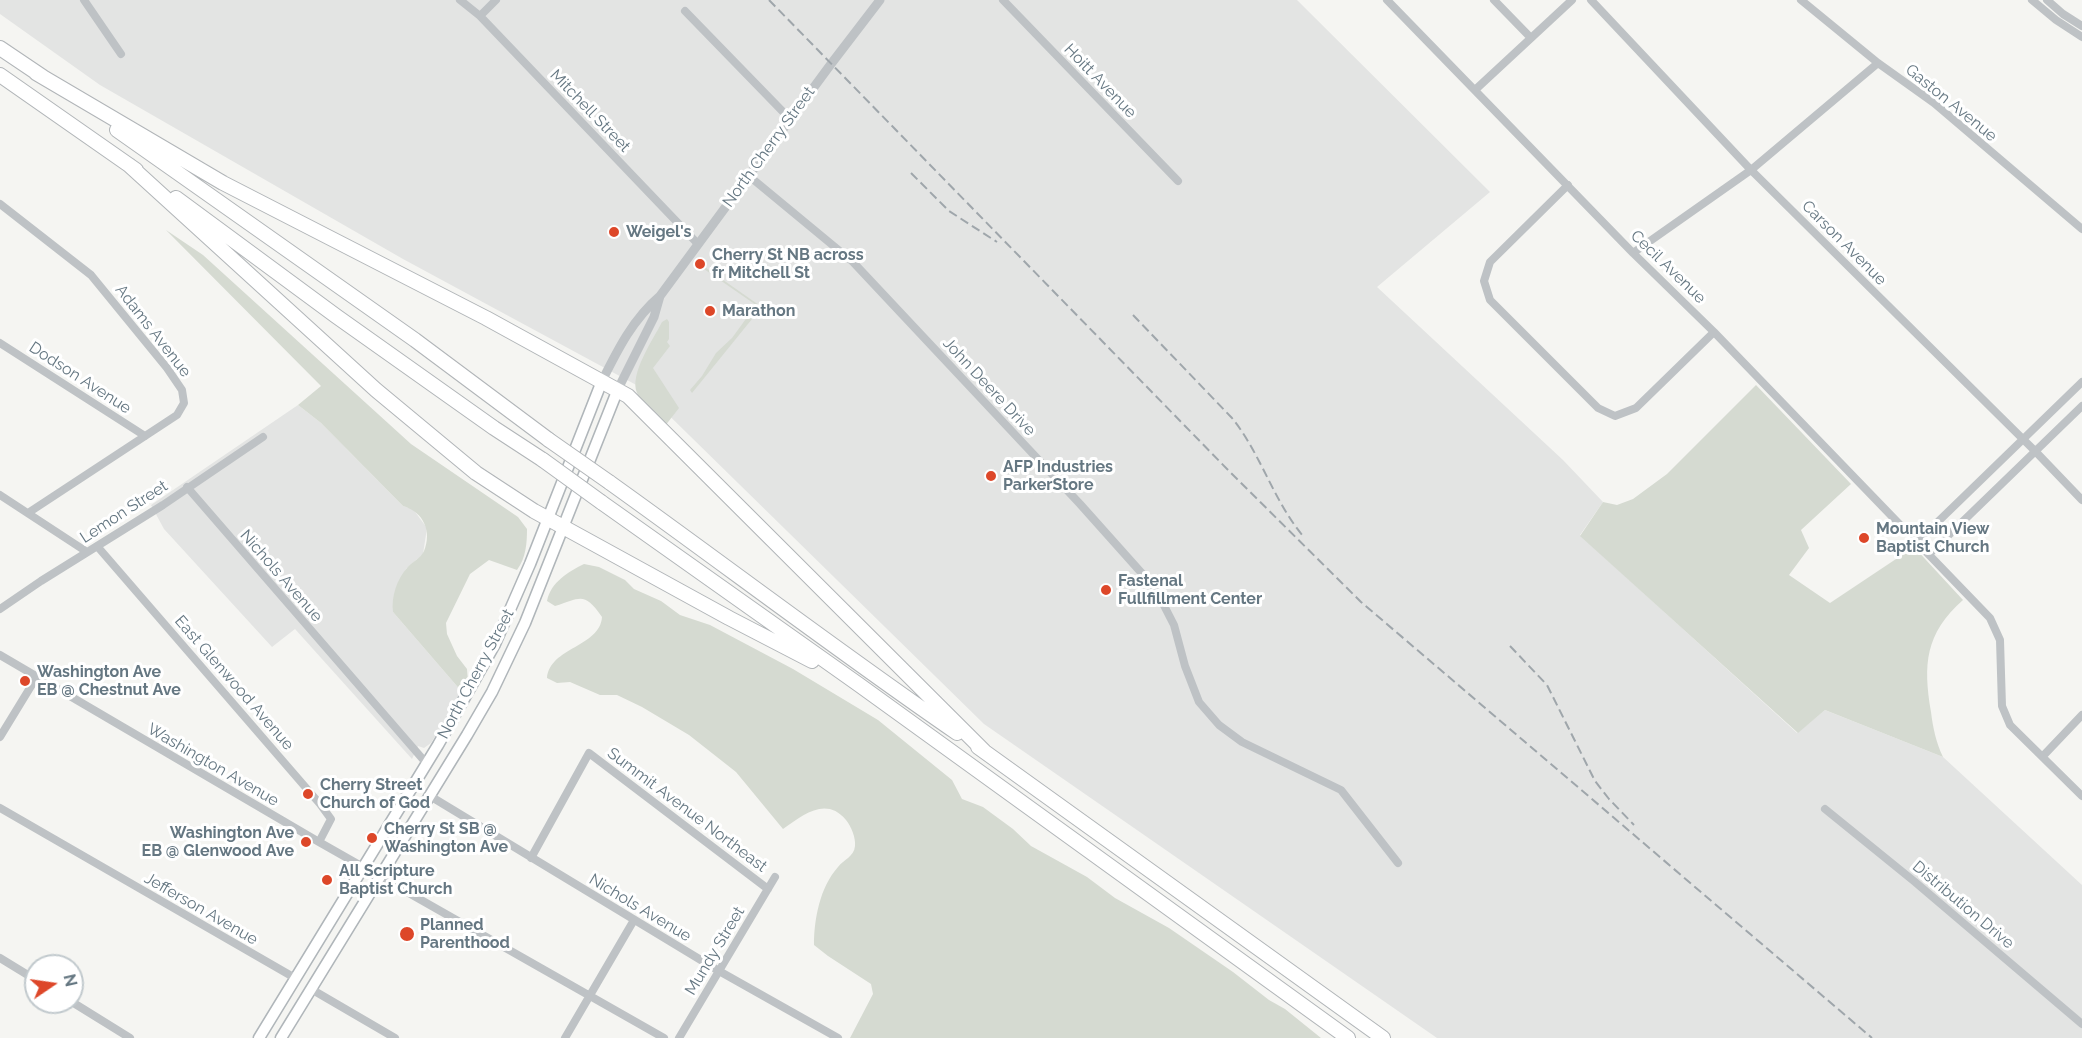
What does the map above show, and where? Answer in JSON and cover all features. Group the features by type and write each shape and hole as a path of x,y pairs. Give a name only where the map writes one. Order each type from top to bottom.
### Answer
{"highway":[{"path":"0,48 415,340 549,440 712,555 888,686 984,751 1383,1038"},
{"path":"36,73 223,183 486,318 628,396 984,751"},
{"path":"0,75 189,207 336,316 858,684 1348,1038"},
{"path":"129,165 376,390 476,473 548,518 729,618 858,684"}],"main road":[{"name":"North Cherry Street","path":"259,1038 456,716 495,644 526,575 602,381"},
{"name":"North Cherry Street","path":"281,1038 430,796 506,665 618,389"}],"street":[{"path":"84,0 121,54"},
{"name":"Mitchell Street","path":"460,0 480,16 698,244"},
{"path":"480,16 496,0"},
{"name":"North Cherry Street","path":"602,381 634,323 660,296 880,0"},
{"name":"Hoitt Avenue","path":"1003,0 1178,181"},
{"name":"Cecil Avenue","path":"1387,0 1633,253 1714,332 1990,618 2000,640 2002,706 2010,724 2082,796"},
{"path":"1494,0 1531,38"},
{"path":"1475,90 1572,0"},
{"name":"Carson Avenue","path":"1591,0 1751,170 2023,439 2082,501"},
{"name":"Gaston Avenue","path":"1801,0 1878,63 1934,104 2082,229"},
{"path":"2032,0 2056,20 2082,37"},
{"path":"2047,0 2082,26"},
{"path":"685,11 790,119"},
{"path":"1633,253 1751,170 1878,63"},
{"name":"John Deere Drive","path":"749,176 853,262 1080,504 1155,588 1174,625 1185,666 1199,702 1219,725 1242,741 1341,790 1398,863"},
{"path":"1568,186 1490,262 1484,281 1490,300 1598,408 1615,416 1636,408 1714,332"},
{"name":"Adams Avenue","path":"0,204 91,275 167,368 182,390 184,403 177,415 28,513"},
{"name":"North Cherry Street","path":"618,389 654,317 660,296"},
{"name":"Dodson Avenue","path":"0,343 145,436"},
{"path":"1917,542 2082,382"},
{"path":"1929,555 2082,406"},
{"name":"Lemon Street","path":"0,609 263,437"},
{"name":"Nichols Avenue","path":"187,487 427,764"},
{"path":"0,495 87,552"},
{"name":"East Glenwood Avenue","path":"97,546 331,819 319,842"},
{"name":"Washington Avenue","path":"0,655 319,842 664,1038"},
{"path":"0,737 36,678"},
{"path":"2043,756 2082,715"},
{"name":"Summit Avenue Northeast","path":"531,858 589,753 768,890"},
{"name":"Nichols Avenue","path":"430,796 719,971 838,1038"},
{"name":"Jefferson Avenue","path":"0,808 295,978"},
{"name":"Distribution Drive","path":"1825,809 2082,1024"},
{"name":"Mundy Street","path":"679,1038 775,877"},
{"path":"565,1038 634,920"},
{"path":"0,957 24,972"},
{"path":"311,989 395,1038"},
{"path":"84,1009 130,1038"}],"shaded area":[{"path":"0,0 1297,0 1490,192 1377,287 1563,460 1603,502 1580,535 1797,733 1825,710 1943,757 2082,885 2082,1038 1437,1038 984,724 640,387 403,259 100,85 0,14"},
{"path":"166,230 203,255 411,444 518,517 527,529 524,555 517,570 489,560 470,574 446,623 447,634 457,656 467,669 468,681 462,692 393,612 394,594 403,572 419,558 426,544 426,530 421,518 403,506 321,423 298,405 321,386"},
{"path":"699,263 766,310 764,312 758,308 752,319 692,393 690,390 716,353 732,338 756,305 704,269 699,269 697,265"},
{"path":"667,319 669,339 667,342 670,346 653,368 679,408 665,426 642,402 635,385 643,357 662,322"},
{"path":"1756,385 1851,484 1801,530 1809,548 1789,575 1830,603 1914,547 1963,600 1941,625 1934,638 1928,664 1927,679 1933,724 1943,757 1825,710 1798,733 1580,536 1603,502 1617,505 1633,499 1667,474"},
{"path":"298,405 321,423 403,506 413,509 427,528 423,554 406,569 393,612 462,692 431,743 424,748 418,746 412,759 295,629 272,647 164,529 151,505"},
{"path":"584,564 599,567 625,580 634,589 661,601 680,615 710,625 793,669 878,720 952,780 962,799 983,807 1013,829 1031,846 1087,877 1115,898 1169,928 1285,1009 1321,1038 850,1038 873,994 871,984 814,945 815,925 822,894 840,864 854,850 855,839 850,825 838,813 831,809 823,809 814,810 798,818 783,829 736,772 689,735 617,695 600,695 570,682 557,683 547,678 550,668 557,660 593,635 599,627 602,617 586,600 577,599 555,606 547,601 556,583 566,574"}],"railway":[{"path":"769,0 1229,471 1361,602 1872,1038"},
{"path":"911,173 949,211 997,242"},
{"path":"1133,315 1232,418 1251,447 1283,507 1303,536"},
{"path":"1510,646 1547,685 1595,781 1634,825"}],"place":[{"name":"Weigel's","path":"614,232"},
{"name":"Cherry St NB across fr Mitchell St","path":"700,264"},
{"name":"Marathon","path":"710,311"},
{"name":"AFP Industries ParkerStore","path":"991,476"},
{"name":"Mountain View Baptist Church","path":"1864,538"},
{"name":"Fastenal Fullfillment Center","path":"1106,590"},
{"name":"Washington Ave EB @ Chestnut Ave","path":"25,681"},
{"name":"Cherry Street Church of God","path":"308,794"},
{"name":"Cherry St SB @ Washington Ave","path":"372,838"},
{"name":"Washington Ave EB @ Glenwood Ave","path":"306,842"},
{"name":"All Scripture Baptist Church","path":"327,880"},
{"name":"Planned Parenthood","path":"407,934"}]}
